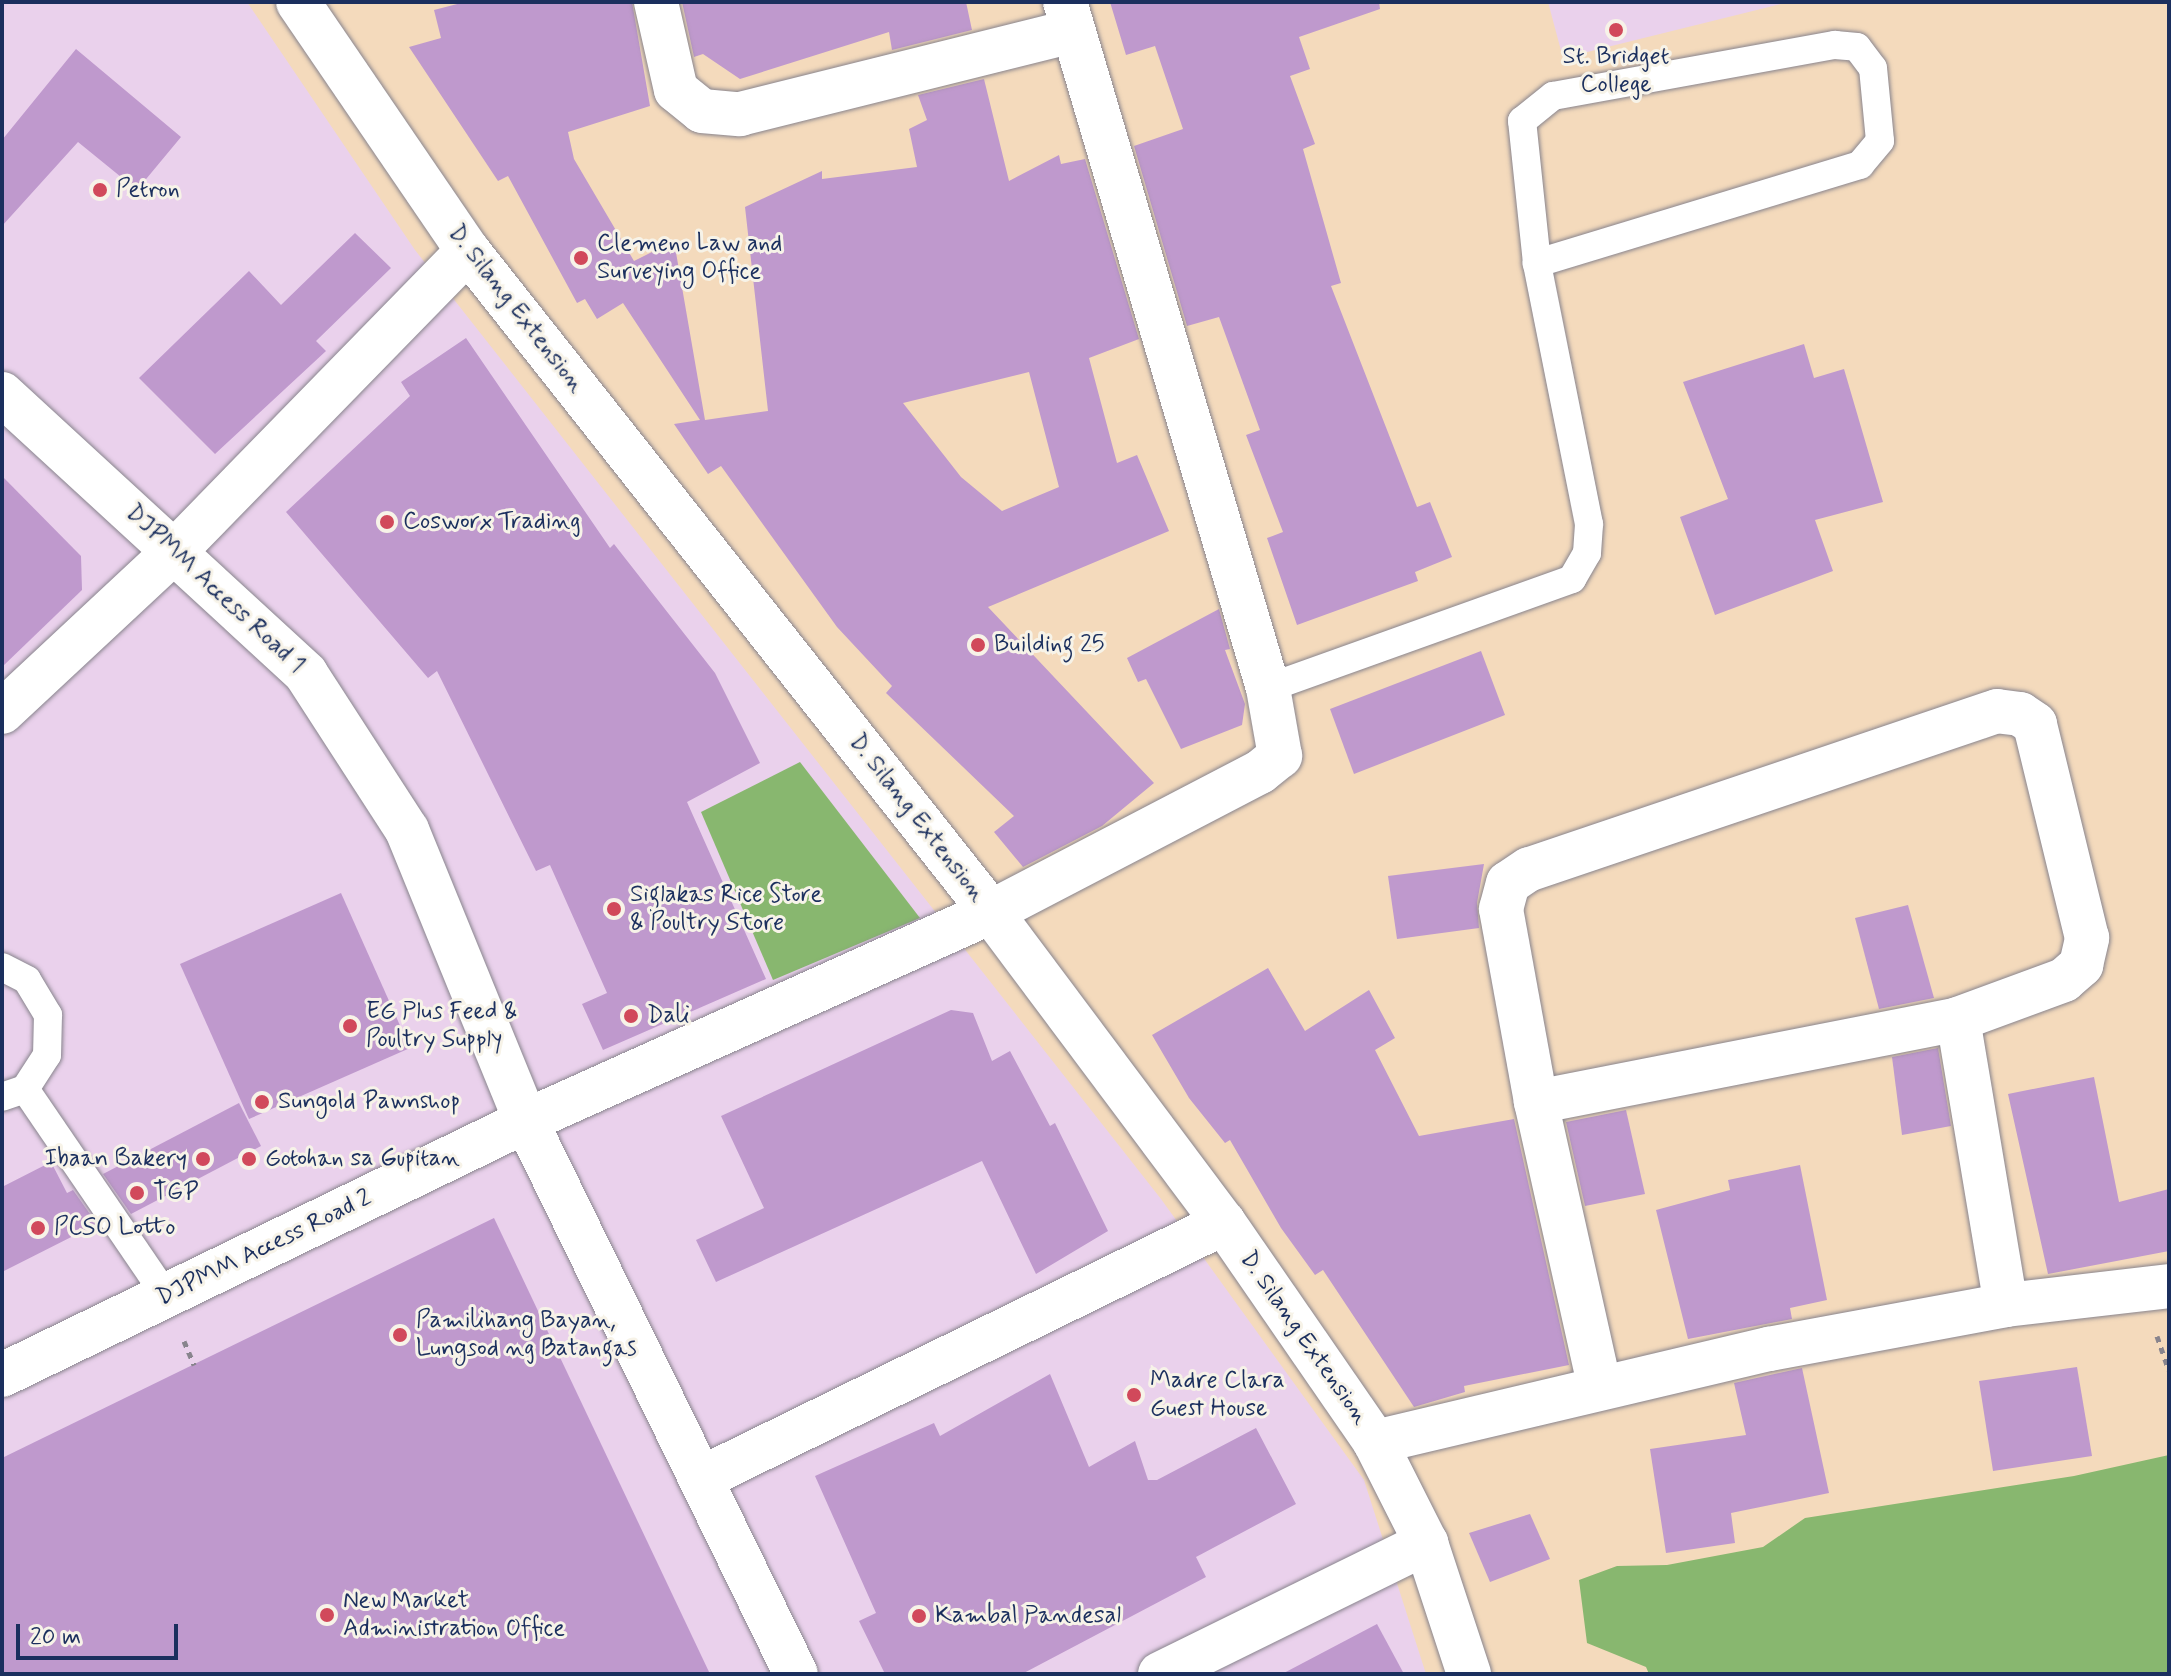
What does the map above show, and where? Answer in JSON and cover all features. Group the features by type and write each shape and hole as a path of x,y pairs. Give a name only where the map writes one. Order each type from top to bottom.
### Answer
{"street":[{"name":"D. Silang Extension","path":"298,2 468,251 991,912 1224,1223 1375,1442 1426,1543 1469,1674"},
{"path":"656,2 676,90 702,111 740,114 1069,17 1268,688"},
{"path":"2,712 176,550 468,251"},
{"name":"DJPMM Access Road 1","path":"2,394 176,550 306,674 407,830 526,1121 796,1674"},
{"name":"DJPMM Access Road 2","path":"2,1375 526,1121 991,912 1260,772 1280,756 1268,688"},
{"path":"1536,1102 1958,1019 2064,980 2081,965 2087,938 2035,724 2020,714 1997,711 1529,869 1508,883 1501,909 1536,1102 1600,1388"},
{"path":"1958,1019 2006,1305"},
{"path":"702,1478 1224,1223"},
{"path":"1375,1442 1769,1349 2006,1305 2169,1286"},
{"path":"1160,1674 1426,1543"}],"lane":[{"path":"1268,688 1572,579 1587,553 1589,524 1537,263 1522,121 1553,96 1835,45 1857,47 1873,68 1880,141 1860,165 1537,263"},
{"path":"2,967 27,980 48,1015 47,1055 13,1093 166,1296"}],"shaded area":[{"path":"2,2 247,2 415,250 1161,1199 1364,1480 1426,1674 2,1674"},
{"name":"St. Bridget College","path":"1548,2 1789,2 1563,58"}],"green space":[{"path":"800,762 920,918 773,980 701,812"},
{"path":"2169,1455 2169,1674 1649,1674 1646,1667 1587,1643 1579,1580 1617,1566 1667,1565 1763,1547 1805,1518 2074,1476"}],"building":[{"path":"465,2 632,2 650,106 568,132 574,159 634,261 674,241 705,420 768,411 745,207 822,171 822,179 917,167 909,129 927,120 918,95 984,79 1009,181 1059,155 1061,164 1085,159 1139,339 1089,358 1117,463 1137,455 1169,531 988,607 1154,783 1102,826 1023,867 994,832 1014,816 886,693 892,686 837,627 721,466 708,474 674,424 700,420 623,303 597,319 585,299 577,303 508,176 498,181 409,47 441,38 434,10","holes":["1029,372 1059,487 1002,511 961,477 903,403"]},
{"path":"682,2 966,2 972,30 892,50 889,32 740,79 703,54 694,57"},
{"path":"1110,2 1379,2 1380,9 1299,37 1310,69 1290,76 1315,144 1303,149 1341,283 1331,286 1417,507 1430,502 1452,557 1415,572 1418,581 1297,625 1267,538 1283,532 1246,435 1260,430 1219,317 1187,326 1134,146 1183,129 1155,46 1126,55"},
{"path":"76,49 181,137 137,190 78,142 2,226 2,140"},
{"path":"355,233 391,268 316,341 326,351 215,454 139,378 249,271 281,305"},
{"path":"466,338 610,548 614,544 715,673 760,763 687,802 766,979 603,1050 582,1004 607,993 550,865 536,871 437,671 428,678 286,512 410,396 401,382"},
{"path":"1804,344 1814,378 1844,369 1883,502 1815,520 1833,571 1715,615 1680,517 1728,499 1683,382"},
{"path":"2,476 81,556 82,590 2,667"},
{"path":"1219,609 1230,649 1225,650 1245,704 1242,725 1181,749 1146,679 1138,682 1127,658"},
{"path":"1481,651 1505,715 1354,774 1330,709"},
{"path":"1484,864 1477,903 1479,928 1397,939 1388,876"},
{"path":"341,893 410,1048 249,1119 180,964"},
{"path":"1908,905 1934,998 1879,1009 1855,918"},
{"path":"1268,968 1305,1031 1369,990 1395,1038 1375,1050 1419,1136 1514,1119 1569,1365 1464,1386 1465,1392 1414,1407 1323,1270 1315,1275 1281,1228 1230,1140 1225,1143 1189,1098 1152,1035"},
{"path":"951,1010 973,1013 992,1061 1010,1051 1050,1126 1055,1123 1108,1231 1036,1274 982,1161 716,1282 696,1240 764,1208 721,1116"},
{"path":"1938,1048 1951,1126 1902,1135 1892,1057"},
{"path":"2094,1077 2119,1202 2169,1189 2169,1251 2048,1274 2008,1094"},
{"path":"239,1103 261,1146 131,1214 103,1174"},
{"path":"1626,1110 1645,1194 1585,1206 1566,1122"},
{"path":"51,1162 67,1193 73,1190 97,1224 2,1272 2,1187"},
{"path":"1800,1165 1827,1300 1790,1308 1792,1319 1688,1339 1656,1210 1730,1190 1728,1180"},
{"name":"Pamilihang Bayan, Lungsod ng Batangas","path":"494,1218 710,1674 2,1674 2,1458"},
{"path":"2077,1367 2092,1456 1993,1471 1979,1381"},
{"path":"1802,1368 1829,1493 1731,1513 1735,1543 1666,1553 1650,1449 1746,1435 1734,1383"},
{"path":"1050,1374 1089,1467 1135,1441 1148,1480 1157,1480 1256,1428 1296,1504 1196,1557 1206,1577 1022,1674 885,1674 859,1621 876,1613 815,1476 934,1423 940,1436"},
{"path":"1530,1514 1550,1559 1490,1582 1469,1533"},
{"path":"1377,1624 1404,1674 1282,1674"}],"place":[{"name":"St. Bridget College","path":"1616,30"},
{"name":"Petron","path":"100,190"},
{"name":"Clemeno Law and Surveying Office","path":"581,258"},
{"name":"Cosworx Trading","path":"387,522"},
{"name":"Building 25","path":"978,645"},
{"name":"Siglakas Rice Store & Poultry Store","path":"614,909"},
{"name":"Dali","path":"631,1016"},
{"name":"EG Plus Feed & Poultry Supply","path":"350,1026"},
{"name":"Sungold Pawnshop","path":"262,1102"},
{"name":"Ibaan Bakery","path":"203,1159"},
{"name":"Gotohan sa Gupitan","path":"249,1159"},
{"name":"TGP","path":"137,1193"},
{"name":"PCSO Lotto","path":"38,1228"},
{"name":"Pamilihang Bayan, Lungsod ng Batangas","path":"400,1335"},
{"name":"Madre Clara Guest House","path":"1134,1395"},
{"name":"New Market Administration Office","path":"327,1615"},
{"name":"Kambal Pandesal","path":"919,1616"}]}
